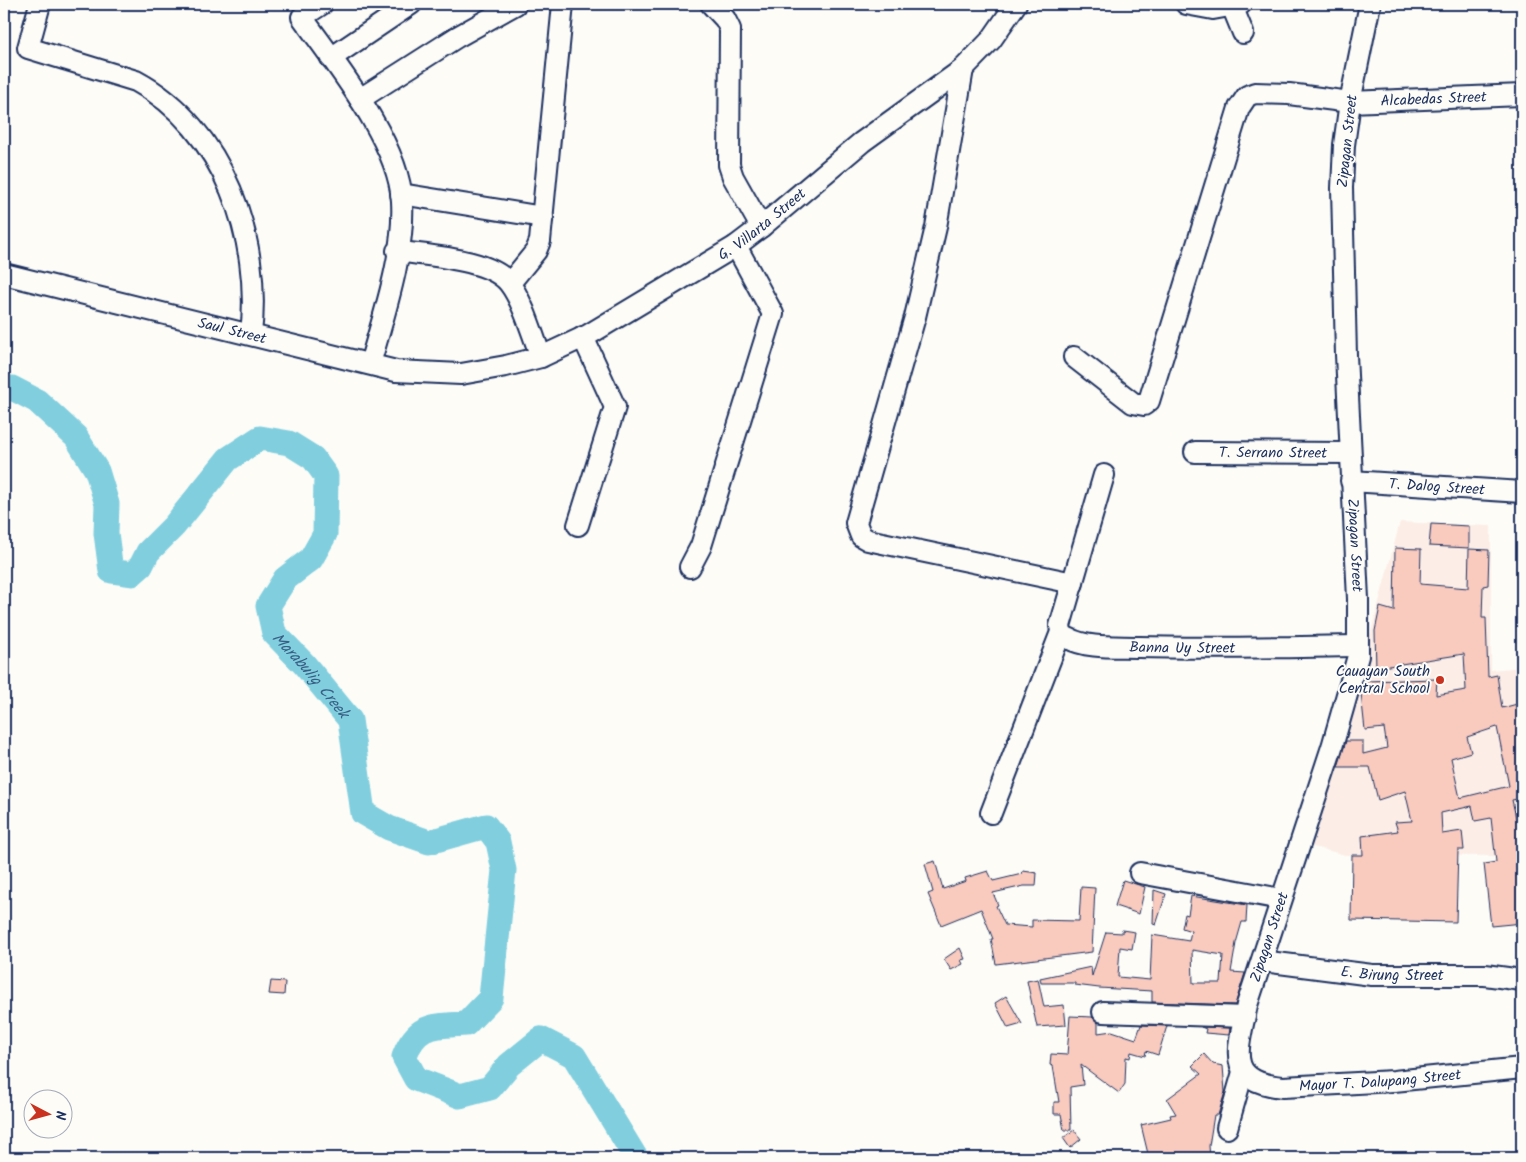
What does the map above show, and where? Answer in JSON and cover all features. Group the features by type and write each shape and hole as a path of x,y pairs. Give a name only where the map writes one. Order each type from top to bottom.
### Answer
{"street":[{"path":"40,4 28,48 136,81 151,90 174,109 200,137 230,186 247,238 254,289 251,334"},
{"path":"322,4 302,16 360,99 392,155 401,194 401,230 370,364"},
{"path":"331,58 411,4"},
{"path":"360,99 457,37 516,4"},
{"path":"510,283 536,251 543,217 563,4"},
{"path":"711,4 725,19 730,29 729,165 733,177 761,227"},
{"name":"G. Villarta Street","path":"461,374 541,357 583,337 736,246 862,142 963,68 991,40 1016,4"},
{"path":"1186,4 1213,9 1236,5 1243,33"},
{"name":"Zipagan Street","path":"1227,1128 1242,1072 1240,1041 1245,1017 1281,899 1349,692 1358,656 1358,599 1351,481 1342,234 1344,145 1350,102 1370,4"},
{"path":"963,68 936,228 915,317 856,523 858,530 868,540 1072,583"},
{"name":"Alcabedas Street","path":"1074,357 1133,403 1144,405 1150,401 1239,108 1247,96 1255,93 1289,94 1350,102 1522,95"},
{"path":"401,194 543,217"},
{"path":"690,567 701,546 773,314 736,246"},
{"path":"397,251 485,267 510,283 541,357"},
{"name":"Saul Street","path":"4,274 405,372 461,374"},
{"path":"578,525 615,407 583,337"},
{"name":"T. Serrano Street","path":"1195,452 1350,453"},
{"path":"991,813 1061,632 1060,626 1104,474"},
{"name":"T. Dalog Street","path":"1351,481 1522,492"},
{"name":"Banna Uy Street","path":"1061,632 1065,637 1082,643 1112,646 1177,648 1358,646"},
{"path":"1140,873 1281,899"},
{"name":"E. Birung Street","path":"1262,961 1372,975 1485,976 1522,980"},
{"path":"1103,1012 1245,1017"},
{"name":"Mayor T. Dalupang Street","path":"1242,1072 1254,1082 1283,1087 1394,1081 1522,1068"}],"shaded area":[{"name":"Cauayan South Central School","path":"1400,522 1491,526 1491,670 1522,667 1522,854 1507,856 1345,855 1306,845 1356,689"}],"building":[{"path":"1431,524 1469,526 1469,548 1429,546"},
{"path":"1395,548 1421,549 1420,584 1468,588 1469,549 1489,550 1488,585 1483,586 1482,618 1486,618 1488,677 1497,675 1502,708 1521,703 1522,710 1522,798 1512,800 1517,822 1522,822 1522,923 1491,926 1484,864 1496,862 1491,818 1475,821 1472,806 1441,813 1442,834 1462,831 1464,850 1458,850 1456,922 1351,920 1352,855 1363,855 1362,836 1398,831 1395,822 1412,821 1405,791 1378,800 1370,767 1338,767 1346,741 1363,741 1363,754 1387,748 1384,728 1365,730 1361,693 1364,681 1437,679 1436,695 1466,690 1464,654 1376,668 1375,631 1380,607 1394,611","holes":["1497,727 1509,786 1460,798 1451,758 1471,752 1467,737"]},
{"path":"935,861 943,889 966,881 965,878 988,871 993,881 1022,874 1023,871 1037,873 1036,886 1024,886 993,893 998,905 996,906 1005,925 1032,927 1032,920 1079,921 1081,887 1095,888 1092,952 996,964 991,939 993,939 981,909 941,925 928,894 933,892 925,864"},
{"path":"1123,880 1145,887 1139,914 1115,906"},
{"path":"1154,890 1166,894 1156,925 1153,924"},
{"path":"1191,896 1247,905 1246,922 1242,922 1231,972 1245,973 1235,1005 1152,1002 1152,991 1099,988 1075,985 1075,983 1041,983 1040,978 1091,967 1092,976 1106,932 1122,933 1122,930 1135,932 1132,949 1120,947 1118,977 1150,980 1152,935 1189,941 1191,931 1182,928 1185,914 1188,915","holes":["1192,950 1223,955 1221,983 1193,983"]},
{"path":"960,948 965,959 961,960 963,964 951,970 944,959"},
{"path":"1038,979 1044,1007 1064,1005 1066,1025 1037,1027 1027,981"},
{"path":"271,981 285,982 284,995 269,994"},
{"path":"1006,996 1022,1024 1008,1028 995,1003"},
{"path":"1070,1016 1092,1017 1098,1023 1098,1033 1112,1031 1136,1039 1141,1025 1167,1026 1158,1055 1146,1051 1145,1056 1131,1052 1130,1058 1126,1057 1125,1084 1119,1093 1081,1065 1083,1085 1070,1087 1071,1130 1064,1130 1061,1114 1054,1114 1054,1102 1059,1102 1053,1066 1050,1065 1051,1054 1067,1055"},
{"path":"1201,1027 1230,1028 1229,1035 1205,1033 1206,1029"},
{"path":"1204,1054 1213,1064 1223,1066 1225,1092 1218,1115 1214,1115 1209,1146 1210,1158 1149,1158 1141,1125 1171,1118 1170,1115 1176,1114 1167,1099 1201,1074 1192,1066"},
{"path":"1074,1130 1081,1139 1070,1148 1063,1138"}],"waterway":[{"name":"Marabulig Creek","path":"4,388 12,388 37,401 76,437 97,471 107,504 106,533 111,571 132,574 141,566 148,552 174,526 228,459 260,438 289,443 313,458 326,476 325,534 311,559 285,579 268,606 274,633 304,664 350,720 363,813 389,828 429,842 486,826 498,842 504,870 491,998 466,1024 436,1026 421,1032 409,1046 404,1057 416,1079 460,1096 490,1088 509,1065 541,1039 574,1056 636,1158"}],"place":[{"name":"Cauayan South Central School","path":"1440,680"}]}
